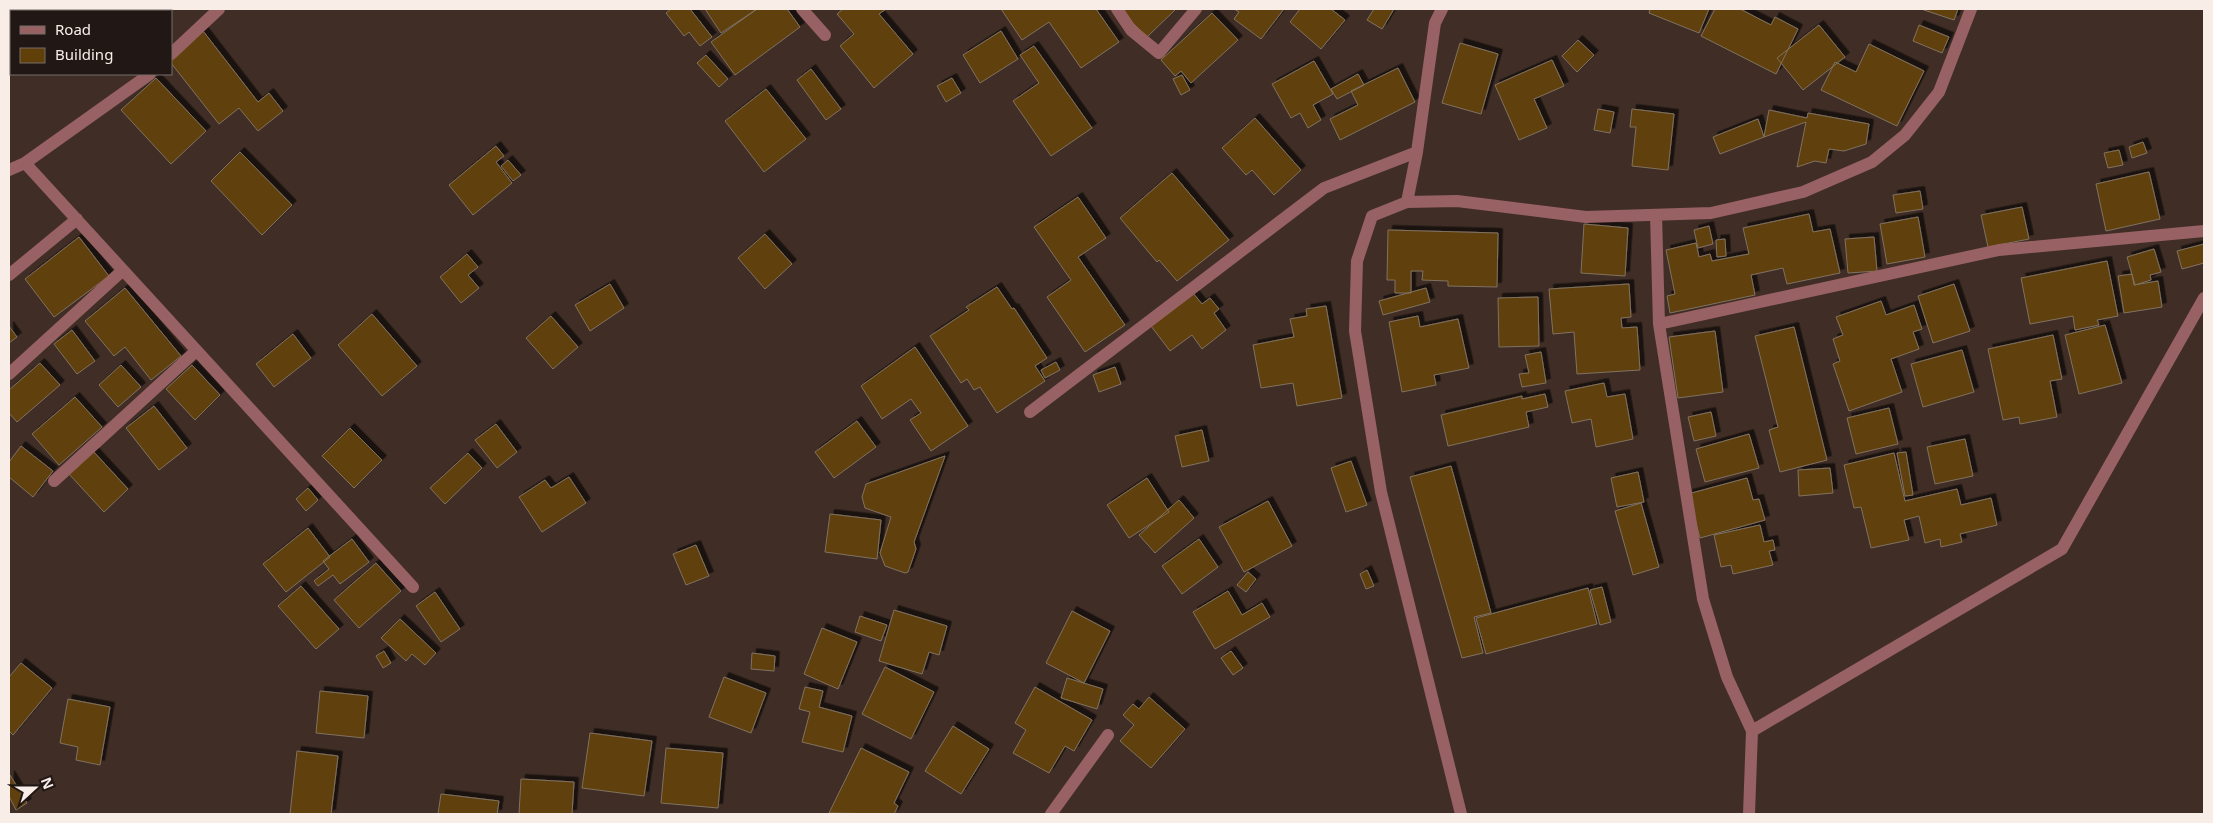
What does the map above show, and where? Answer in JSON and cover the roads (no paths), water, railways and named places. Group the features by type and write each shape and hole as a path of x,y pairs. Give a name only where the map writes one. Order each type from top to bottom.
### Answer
{"street":[{"path":"172,53 219,9"},
{"path":"802,9 825,35"},
{"path":"1117,9 1131,30 1160,53 1196,9"},
{"path":"1407,202 1417,152 1435,23 1442,9"},
{"path":"1461,814 1381,492 1355,331 1357,261 1372,216 1407,202 1457,202 1586,217 1711,213 1804,192 1872,162 1905,135 1939,92 1971,9"},
{"path":"9,170 25,163 149,75"},
{"path":"1030,412 1324,188 1417,152"},
{"path":"25,163 413,588"},
{"path":"1656,215 1659,324 1703,599 1727,676 1752,731 1749,814"},
{"path":"9,275 77,219"},
{"path":"1659,324 1999,250 2204,231"},
{"path":"9,374 123,270"},
{"path":"1752,731 2062,549 2204,298"},
{"path":"54,481 196,351"},
{"path":"1050,814 1108,735"}]}
